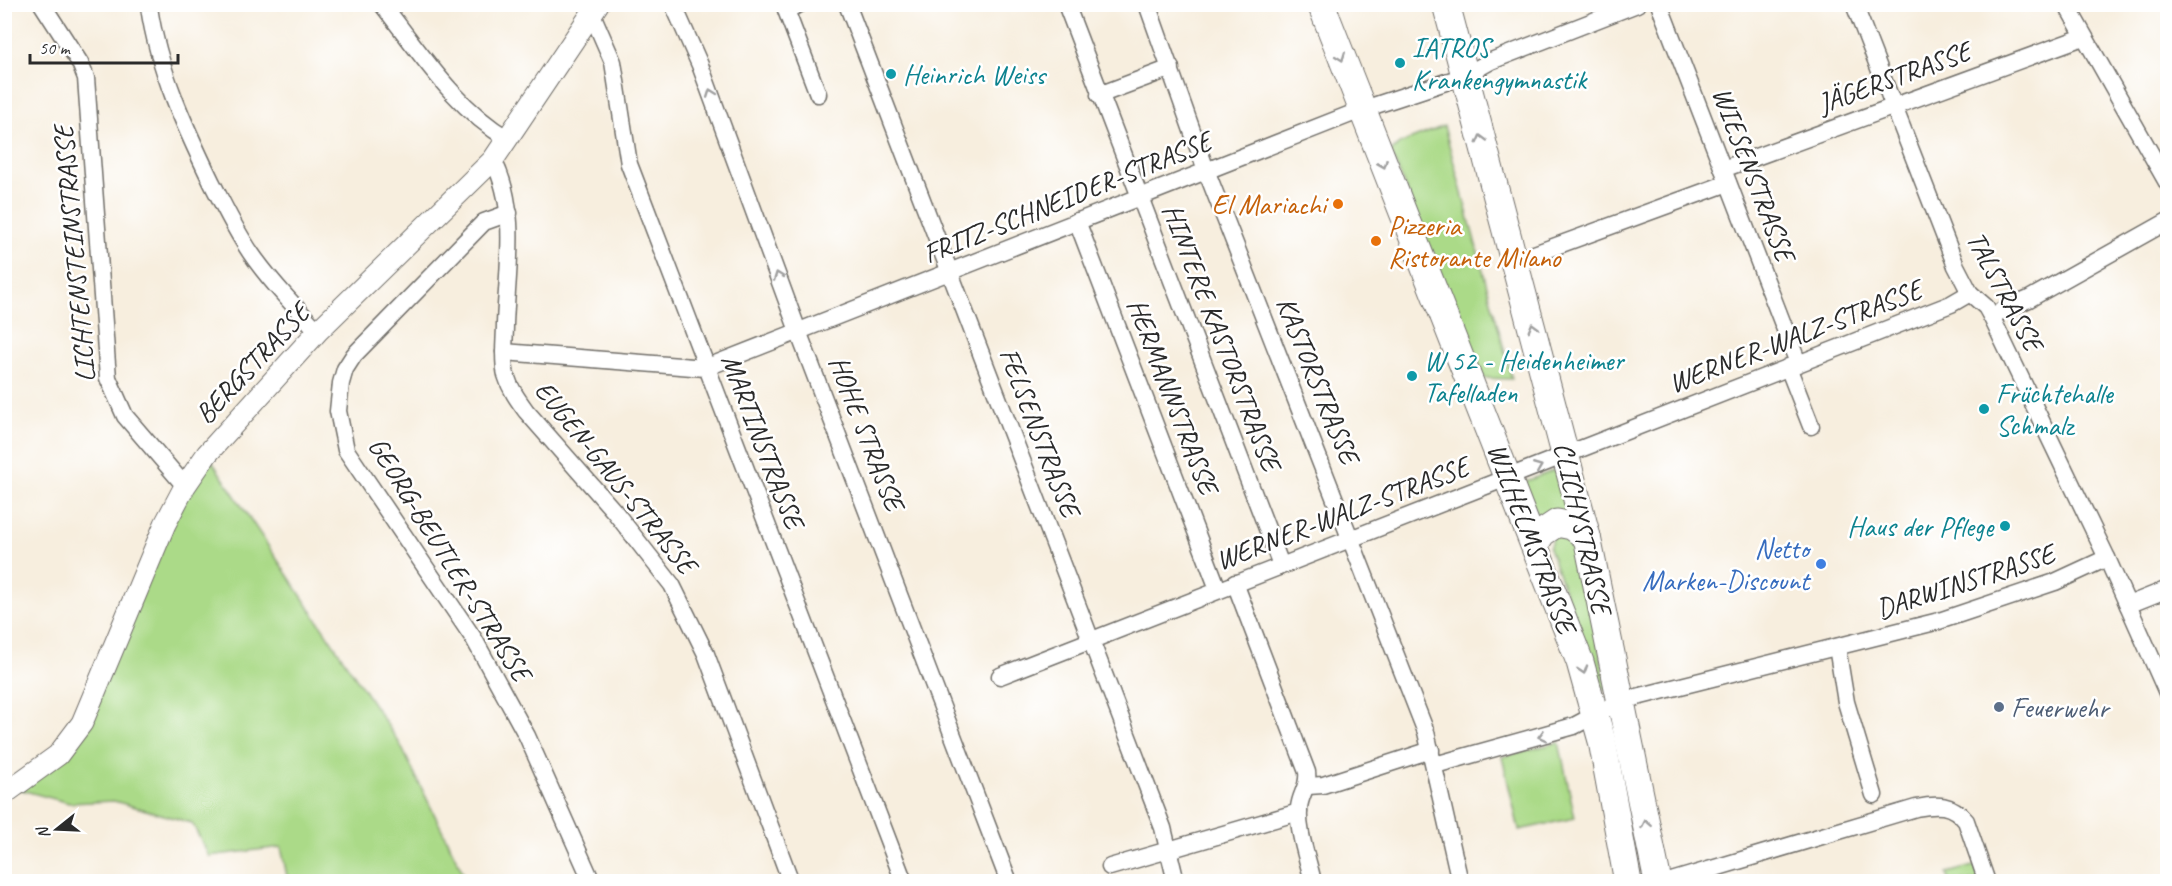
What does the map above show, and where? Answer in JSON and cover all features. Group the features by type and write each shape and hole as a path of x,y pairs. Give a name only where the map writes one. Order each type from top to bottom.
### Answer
{"main road":[{"name":"WILHELMSTRASSE","path":"1321,4 1361,110 1510,478 1580,662 1596,715 1628,882"},
{"name":"CLICHYSTRASSE","path":"1446,4 1587,537 1658,882"},
{"path":"1535,544 1542,533 1557,523 1572,526 1587,537"}],"street":[{"name":"LICHTENSTEINSTRASSE","path":"42,4 85,73 108,378 125,416 185,486"},
{"path":"382,4 451,91 487,126 508,139"},
{"name":"HOHE STRASSE","path":"673,4 700,64 798,331 1009,882"},
{"path":"800,4 786,10 818,94"},
{"name":"FELSENSTRASSE","path":"847,4 1092,640 1169,848 1176,882"},
{"name":"HINTERE KASTORSTRASSE","path":"1066,4 1281,565"},
{"name":"KASTORSTRASSE","path":"1147,4 1206,170 1351,538 1433,757 1461,882"},
{"name":"FRITZ-SCHNEIDER-STRASSE","path":"504,352 705,368 1361,110 1464,76 1491,61 1637,4"},
{"name":"WIESENSTRASSE","path":"1659,4 1726,176 1793,365 1811,426"},
{"name":"TALSTRASSE","path":"1854,4 1956,266 1970,293 1986,307 1991,316 2107,558 2168,695"},
{"path":"2067,4 2083,37 2168,184"},
{"path":"149,7 157,50 191,138 223,204 253,257 318,331"},
{"name":"BERGSTRASSE","path":"4,794 58,755 82,723 153,550 185,486 229,428 318,331 493,160 595,9"},
{"name":"MARTINSTRASSE","path":"595,9 613,62 629,164 705,368 904,882"},
{"name":"JÄGERSTRASSE","path":"1515,261 1894,105 2083,37"},
{"path":"1099,95 1171,68"},
{"name":"EUGEN-GAUS-STRASSE","path":"493,160 503,179 509,213 504,352 507,377 514,395 614,511 672,585 706,654 790,882"},
{"name":"GEORG-BEUTLER-STRASSE","path":"509,213 484,222 354,355 345,369 338,411 346,450 474,639 528,736 592,882"},
{"name":"HERMANNSTRASSE","path":"1077,221 1218,589"},
{"path":"1991,316 2036,295 2168,221"},
{"name":"WERNER-WALZ-STRASSE","path":"1000,676 1218,589 1567,456 1951,304 1970,293"},
{"name":"DARWINSTRASSE","path":"1308,786 1323,785 1433,757 1564,730 1621,700 1939,621 2014,598 2107,558"},
{"path":"1235,583 1305,765 1308,786 1300,799 1299,812 1313,882"},
{"path":"2128,605 2168,589"},
{"path":"1837,647 1846,702 1874,795"},
{"path":"1668,882 1916,808 1940,804 1959,813 1966,821 1987,882"},
{"path":"1110,867 1299,812"}],"green space":[{"path":"1444,126 1512,379 1481,378 1391,152 1399,144"},
{"path":"207,454 400,744 467,881 288,881 281,847 209,856 192,823 114,801 69,803 14,788 58,755"},
{"path":"1557,469 1571,515 1540,524 1524,482"},
{"path":"1553,536 1575,539 1608,690 1600,687 1549,548"},
{"path":"1559,742 1575,818 1519,830 1502,757"},
{"path":"1977,865 1981,881 1949,881 1947,873"}],"place":[{"name":"IATROS Krankengymnastik","path":"1400,63"},
{"name":"Heinrich Weiss","path":"891,74"},
{"name":"El Mariachi","path":"1338,204"},
{"name":"Pizzeria Ristorante Milano","path":"1376,241"},
{"name":"W 52 - Heidenheimer Tafelladen","path":"1412,376"},
{"name":"Früchtehalle Schmalz","path":"1984,409"},
{"name":"Haus der Pflege","path":"2005,526"},
{"name":"Netto Marken-Discount","path":"1821,564"},
{"name":"Feuerwehr","path":"1999,707"}]}
